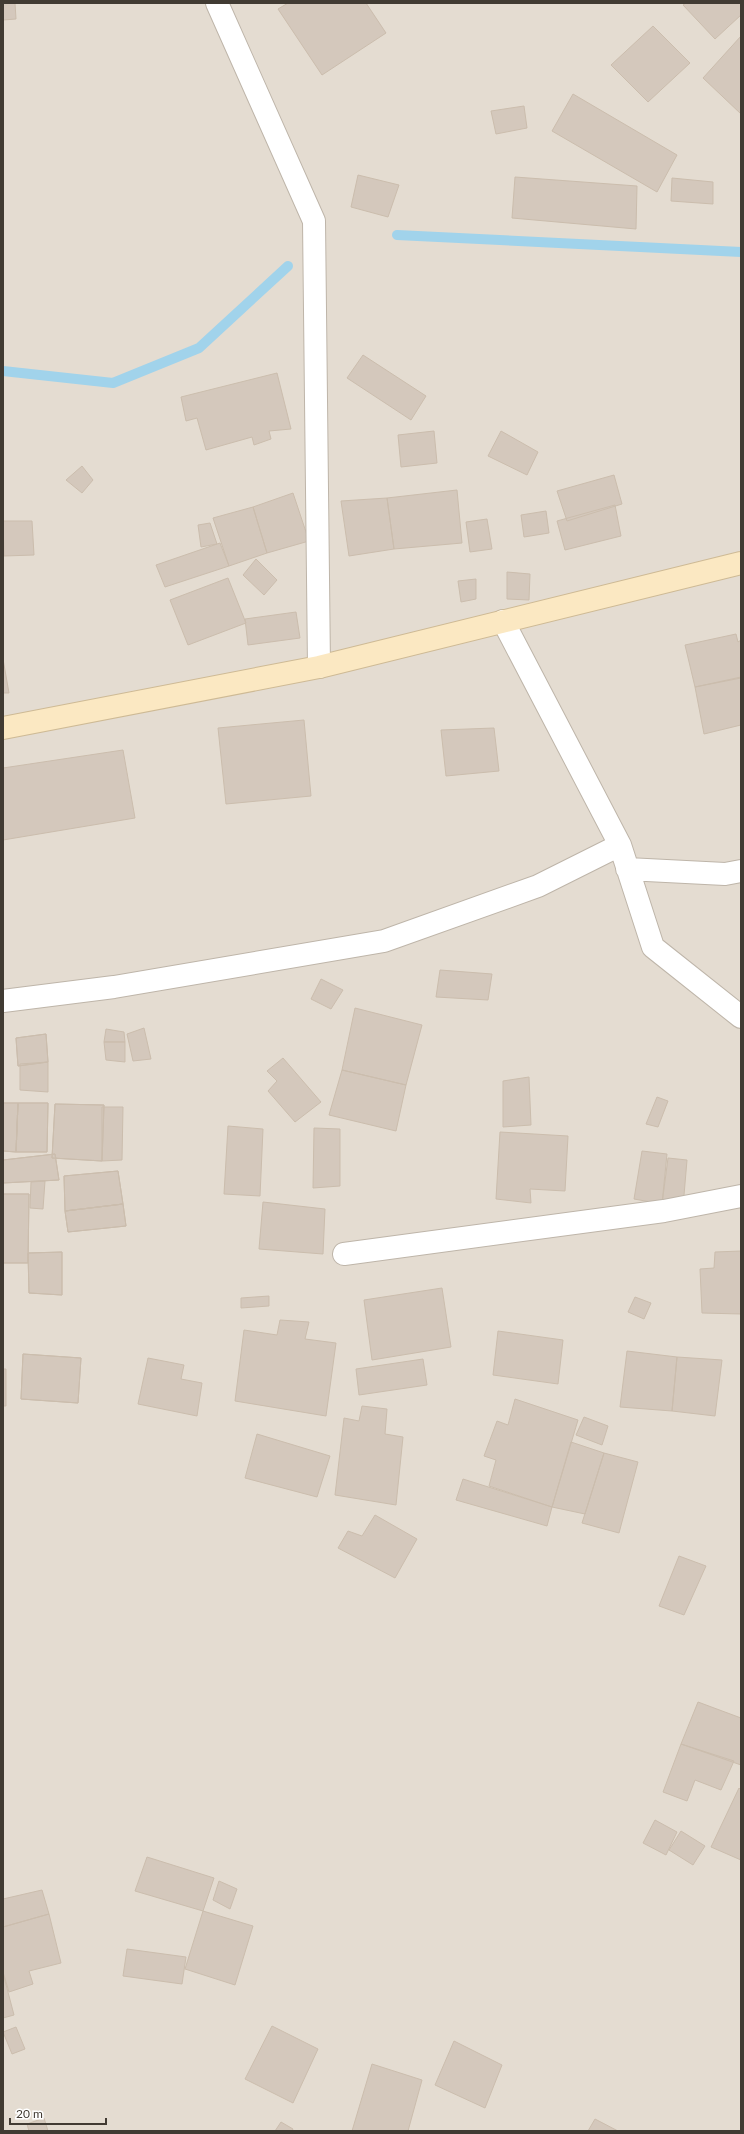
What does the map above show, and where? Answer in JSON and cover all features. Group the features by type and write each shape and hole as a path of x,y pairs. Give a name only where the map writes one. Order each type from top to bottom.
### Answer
{"main road":[{"path":"3,728 319,666 741,563"}],"street":[{"path":"217,3 314,221 319,666"},
{"path":"503,621 620,845 653,947 741,1017"},
{"path":"3,1002 114,987 384,941 538,886 620,845"},
{"path":"627,868 725,874 741,871"},
{"path":"344,1254 664,1211 741,1196"}],"shaded area":[{"path":"3,3 741,3 741,2131 3,2131"}],"building":[{"path":"3,3 15,3 16,19 3,20"},
{"path":"288,3 366,3 386,33 322,75 278,9"},
{"path":"686,3 741,3 741,15 715,39 683,5"},
{"path":"653,26 690,63 648,102 611,65"},
{"path":"741,36 741,114 703,78"},
{"path":"573,94 677,155 657,192 552,131"},
{"path":"524,106 527,128 496,134 491,111"},
{"path":"358,175 399,185 388,217 351,207"},
{"path":"515,177 637,186 636,229 512,218"},
{"path":"672,178 713,182 713,204 671,201"},
{"path":"363,355 426,396 411,420 347,378"},
{"path":"277,373 291,429 269,431 271,439 254,445 252,437 206,450 197,418 186,421 181,397"},
{"path":"434,431 437,463 401,467 398,435"},
{"path":"501,431 538,452 527,475 488,456"},
{"path":"82,466 93,480 82,493 66,480"},
{"path":"614,475 622,504 567,521 557,491"},
{"path":"457,490 462,543 394,549 387,498"},
{"path":"293,493 309,541 267,553 253,507"},
{"path":"387,498 394,549 349,556 341,501"},
{"path":"615,505 621,536 565,550 557,521"},
{"path":"253,507 267,553 229,566 213,518"},
{"path":"546,511 549,533 524,537 521,515"},
{"path":"487,519 492,549 470,552 466,522"},
{"path":"3,521 32,521 34,555 4,556"},
{"path":"210,523 217,544 201,547 198,525"},
{"path":"220,543 229,566 165,587 156,565"},
{"path":"256,559 277,580 264,595 243,575"},
{"path":"507,572 530,574 529,600 507,599"},
{"path":"228,578 246,623 188,645 170,600"},
{"path":"476,579 476,599 461,602 458,581"},
{"path":"296,612 300,638 248,645 245,619"},
{"path":"736,634 738,642 741,640 741,678 695,687 685,645"},
{"path":"3,659 9,693 3,693"},
{"path":"741,677 741,725 704,734 695,687"},
{"path":"304,720 311,796 226,804 218,728"},
{"path":"494,728 499,771 446,776 441,730"},
{"path":"123,750 135,818 3,840 3,768"},
{"path":"440,970 492,974 488,1000 436,997"},
{"path":"321,979 343,990 331,1009 311,999"},
{"path":"355,1008 422,1025 406,1085 342,1070"},
{"path":"144,1028 151,1059 133,1061 127,1034"},
{"path":"106,1029 124,1032 125,1042 104,1042"},
{"path":"46,1034 48,1062 18,1066 16,1038"},
{"path":"46,1034 48,1062 18,1066 16,1038"},
{"path":"104,1042 125,1042 125,1062 106,1060"},
{"path":"283,1058 321,1102 295,1122 268,1091 277,1081 267,1071"},
{"path":"48,1062 48,1092 20,1090 20,1064"},
{"path":"342,1070 406,1085 396,1131 329,1115"},
{"path":"529,1077 531,1125 503,1127 503,1081"},
{"path":"657,1097 668,1101 658,1127 646,1124"},
{"path":"3,1103 18,1103 16,1152 3,1151"},
{"path":"3,1103 18,1103 16,1152 3,1151"},
{"path":"18,1103 48,1103 47,1152 16,1152"},
{"path":"18,1103 48,1103 47,1152 16,1152"},
{"path":"55,1104 104,1105 102,1161 52,1158"},
{"path":"55,1104 104,1105 102,1161 52,1158"},
{"path":"102,1107 123,1107 122,1160 102,1161"},
{"path":"228,1126 263,1129 260,1196 224,1194"},
{"path":"314,1128 340,1129 340,1186 313,1188"},
{"path":"500,1132 568,1136 565,1191 530,1189 531,1203 496,1199"},
{"path":"642,1151 667,1154 662,1204 634,1199"},
{"path":"55,1154 59,1180 3,1183 3,1160"},
{"path":"55,1154 59,1180 3,1183 3,1160"},
{"path":"668,1158 687,1160 683,1207 662,1204"},
{"path":"118,1171 123,1204 65,1211 64,1176"},
{"path":"118,1171 123,1204 65,1211 64,1176"},
{"path":"45,1181 43,1209 30,1208 31,1182"},
{"path":"3,1194 29,1194 28,1263 3,1263"},
{"path":"3,1194 29,1194 28,1263 3,1263"},
{"path":"263,1202 325,1209 323,1254 259,1249"},
{"path":"123,1204 126,1226 68,1232 65,1211"},
{"path":"123,1204 126,1226 68,1232 65,1211"},
{"path":"741,1251 741,1314 702,1313 700,1269 714,1268 715,1252"},
{"path":"62,1252 62,1295 29,1293 28,1253"},
{"path":"62,1252 62,1295 29,1293 28,1253"},
{"path":"442,1288 451,1347 372,1360 364,1300"},
{"path":"269,1296 269,1306 241,1308 241,1298"},
{"path":"635,1297 651,1303 644,1319 628,1312"},
{"path":"280,1320 309,1322 305,1339 336,1343 326,1416 235,1401 244,1330 277,1335"},
{"path":"498,1331 563,1340 558,1384 493,1375"},
{"path":"627,1351 677,1357 672,1411 620,1407"},
{"path":"23,1354 81,1358 78,1403 21,1399"},
{"path":"23,1354 81,1358 78,1403 21,1399"},
{"path":"677,1357 722,1360 715,1416 672,1411"},
{"path":"148,1358 184,1365 181,1379 202,1383 197,1416 138,1404"},
{"path":"423,1359 427,1385 359,1395 356,1369"},
{"path":"3,1369 6,1369 6,1406 3,1406"},
{"path":"515,1399 578,1420 552,1507 489,1486 496,1460 484,1456 497,1421 508,1425"},
{"path":"362,1406 387,1409 385,1434 403,1437 396,1505 335,1495 344,1418 359,1421"},
{"path":"584,1417 608,1426 602,1445 576,1435"},
{"path":"257,1434 330,1456 317,1497 245,1478"},
{"path":"571,1442 604,1453 585,1514 552,1507"},
{"path":"604,1453 638,1462 619,1533 582,1523"},
{"path":"463,1479 552,1507 547,1526 456,1500"},
{"path":"375,1515 417,1539 395,1578 338,1548 348,1531 362,1536"},
{"path":"679,1556 706,1566 684,1615 659,1606"},
{"path":"698,1702 741,1718 741,1765 681,1744"},
{"path":"681,1744 734,1761 721,1790 695,1780 687,1801 663,1792"},
{"path":"739,1788 741,1790 741,1860 711,1847"},
{"path":"655,1820 677,1832 666,1855 643,1843"},
{"path":"681,1831 705,1846 693,1865 669,1850"},
{"path":"147,1857 214,1878 203,1911 135,1891"},
{"path":"219,1881 237,1889 230,1909 213,1900"},
{"path":"42,1890 49,1914 3,1927 3,1899"},
{"path":"203,1911 253,1926 235,1985 185,1969"},
{"path":"49,1914 61,1963 29,1971 33,1984 9,1992 3,1972 3,1927"},
{"path":"127,1949 186,1957 182,1984 123,1976"},
{"path":"3,1973 14,2015 3,2018"},
{"path":"272,2026 318,2049 293,2103 245,2079"},
{"path":"16,2027 25,2049 12,2054 3,2032"},
{"path":"454,2041 502,2065 485,2108 435,2085"},
{"path":"372,2064 422,2080 408,2131 352,2131"},
{"path":"44,2118 48,2131 29,2131 27,2124"},
{"path":"595,2119 618,2131 588,2131"},
{"path":"281,2122 293,2129 292,2131 275,2131"}],"waterway":[{"path":"397,235 741,252"},
{"path":"3,371 113,383 199,348 288,266"}]}
